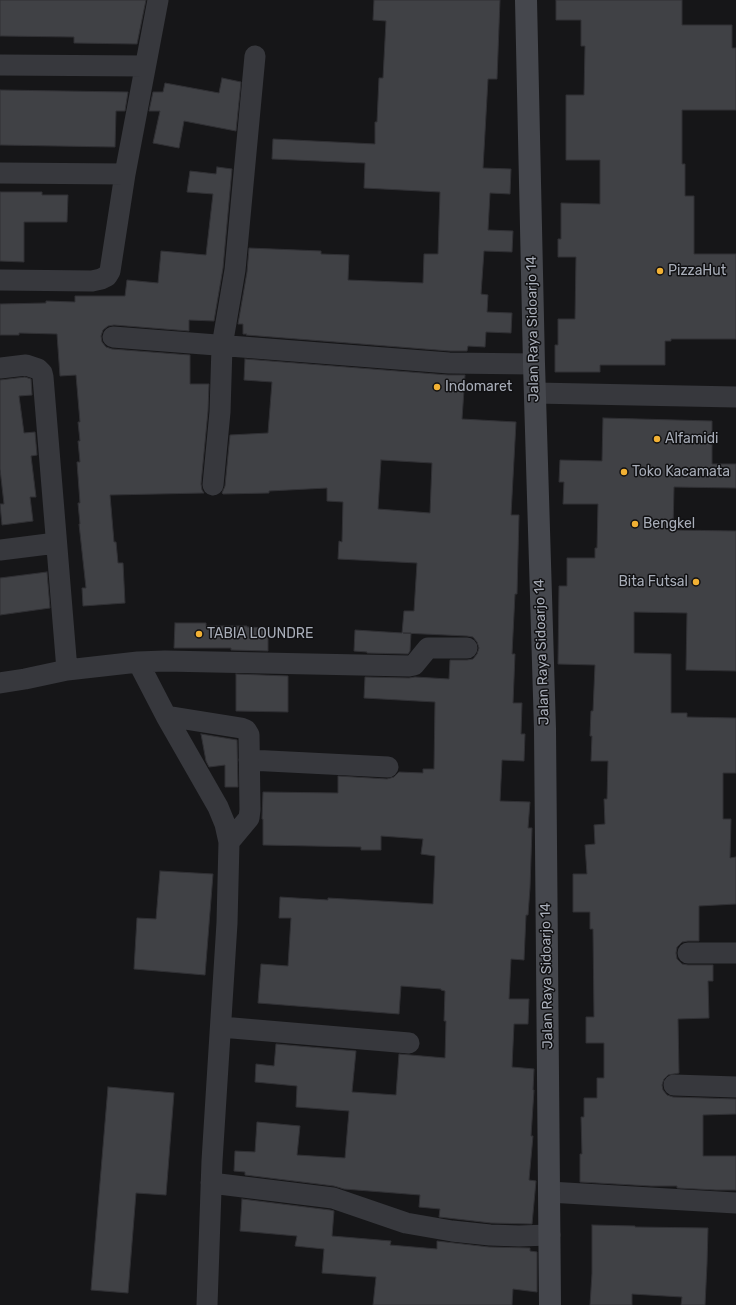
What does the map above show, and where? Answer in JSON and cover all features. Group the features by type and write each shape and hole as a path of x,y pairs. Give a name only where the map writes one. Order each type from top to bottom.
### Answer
{"main road":[{"name":"Jalan Raya Sidoarjo 14","path":"526,0 534,364 545,729 550,1305"}],"street":[{"path":"0,280 92,280 101,279 107,276 110,271 145,66 158,0"},
{"path":"213,485 220,412 222,346 235,270 255,56"},
{"path":"0,65 145,66"},
{"path":"0,173 126,174"},
{"path":"113,337 449,363 534,364"},
{"path":"0,368 26,365 38,369 42,373 67,670"},
{"path":"535,394 736,397"},
{"path":"0,550 56,543"},
{"path":"0,683 67,670 138,662 165,661 414,666 428,648 467,648"},
{"path":"138,662 166,716 218,807 225,824 229,842 228,923 211,1183 207,1305"},
{"path":"166,716 241,728 246,730 249,735 249,818 229,842"},
{"path":"249,760 388,766"},
{"path":"688,953 736,953"},
{"path":"221,1027 408,1043"},
{"path":"674,1085 736,1087"},
{"path":"211,1183 334,1198 406,1223 452,1231 519,1236 550,1234"},
{"path":"549,1192 736,1203"}],"building":[{"path":"0,0 146,0 137,44 74,43 74,37 0,36"},
{"path":"374,0 500,0 497,79 488,79 483,168 511,169 510,194 490,193 488,230 513,231 512,252 484,251 481,294 488,295 487,312 512,313 511,333 486,332 485,347 468,346 467,351 450,351 246,335 247,334 243,334 243,324 238,324 247,272 249,248 321,251 321,254 349,255 348,280 423,283 424,254 438,254 440,192 364,188 365,163 272,159 273,139 375,144 375,122 377,122 379,78 383,78 386,21 373,20"},
{"path":"556,0 682,0 682,25 732,25 732,48 736,48 736,110 682,110 682,164 685,164 685,196 694,196 694,254 736,254 736,339 671,339 671,341 665,341 665,365 600,365 600,372 555,372 555,345 558,345 558,319 575,319 576,257 558,257 558,239 561,239 561,203 600,204 600,160 566,160 566,95 584,95 585,46 581,46 581,20 556,20"},
{"path":"222,78 241,82 236,131 184,121 179,148 153,143 160,111 149,111 153,92 163,92 165,83 219,93"},
{"path":"0,90 128,92 125,111 116,111 115,147 0,145"},
{"path":"217,167 232,169 223,268 214,321 189,320 189,331 114,325 108,326 103,330 101,336 102,342 106,347 112,349 190,355 190,384 209,384 201,484 204,493 110,495 114,542 116,542 118,563 123,563 125,603 83,606 82,588 86,588 78,503 80,503 77,462 80,462 78,422 80,422 76,375 60,376 57,334 19,333 19,335 0,335 0,304 46,303 46,301 75,302 75,296 125,296 127,280 158,283 161,251 206,255 213,194 187,192 190,171 216,174"},
{"path":"0,192 42,192 42,195 68,195 67,222 24,222 24,262 0,261"},
{"path":"245,359 448,375 465,375 462,419 516,422 511,515 519,515 517,594 515,594 512,654 515,654 513,703 522,703 521,734 525,734 524,761 502,760 500,801 530,802 528,828 532,828 530,888 528,915 526,915 524,960 511,959 509,999 529,999 528,1024 514,1024 512,1067 534,1069 531,1136 533,1136 529,1180 536,1181 532,1224 491,1223 439,1217 440,1209 419,1207 420,1195 344,1189 334,1186 245,1175 245,1172 234,1171 235,1151 255,1152 257,1122 300,1126 297,1155 345,1158 349,1111 296,1107 297,1086 255,1082 256,1064 274,1066 276,1044 356,1051 352,1092 396,1095 399,1054 445,1058 445,991 441,989 401,986 399,1014 258,1003 261,964 288,966 291,918 279,918 280,897 433,904 435,856 421,854 423,839 381,836 381,850 361,850 361,847 263,845 263,792 338,793 338,776 387,779 394,777 399,772 423,773 423,769 434,769 435,702 364,698 365,677 449,679 450,660 473,659 479,648 473,637 411,633 410,651 408,654 367,653 354,651 355,630 402,633 404,611 414,611 417,563 338,559 339,541 342,542 343,502 327,501 327,488 269,491 269,493 222,493 225,486 230,435 268,433 272,382 244,380","holes":["381,460 432,463 430,513 378,509"]},
{"path":"25,377 31,379 32,395 19,396 24,433 35,432 37,455 31,456 36,497 30,497 33,521 2,525 0,504 4,504 0,469 0,380"},
{"path":"603,418 712,421 712,464 736,464 736,488 674,487 673,530 736,531 736,671 686,670 687,613 634,612 634,653 671,654 671,713 687,713 687,717 736,718 736,773 723,773 723,819 731,819 730,858 736,857 736,904 699,906 699,941 682,942 677,947 677,959 682,964 713,965 713,981 708,981 709,1018 678,1019 679,1073 668,1075 664,1079 662,1085 663,1090 667,1095 673,1097 736,1099 736,1114 703,1115 703,1156 736,1156 736,1190 580,1182 580,1154 582,1154 581,1117 584,1117 584,1098 597,1098 597,1078 604,1078 604,1043 586,1043 586,1017 594,1017 593,929 590,929 590,912 573,912 573,874 587,874 585,845 595,844 594,825 605,824 604,799 607,799 608,761 591,761 591,711 593,711 595,665 558,664 559,586 567,586 567,558 595,558 595,548 597,548 598,504 563,504 564,482 559,482 560,460 602,461"},
{"path":"47,572 50,608 0,615 0,578"},
{"path":"175,623 206,623 206,626 247,626 268,628 268,651 231,650 231,648 174,648"},
{"path":"236,674 288,676 288,712 236,711"},
{"path":"201,734 237,740 238,787 225,787 225,765 209,767 206,761"},
{"path":"160,871 213,874 205,975 134,969 137,918 156,919"},
{"path":"108,1087 174,1093 166,1195 136,1193 128,1293 91,1290"},
{"path":"242,1199 334,1211 332,1236 391,1241 390,1245 437,1249 437,1241 489,1247 530,1248 530,1251 537,1252 537,1292 513,1289 512,1305 373,1305 376,1277 322,1273 324,1249 295,1246 297,1236 240,1231"},
{"path":"592,1225 708,1228 705,1305 681,1305 682,1297 632,1294 632,1305 590,1305"}],"place":[{"name":"PizzaHut","path":"660,271"},
{"name":"Indomaret","path":"437,387"},
{"name":"Alfamidi","path":"657,439"},
{"name":"Toko Kacamata","path":"624,472"},
{"name":"Bengkel","path":"635,524"},
{"name":"Bita Futsal","path":"696,582"},
{"name":"TABIA LOUNDRE","path":"199,634"}]}
